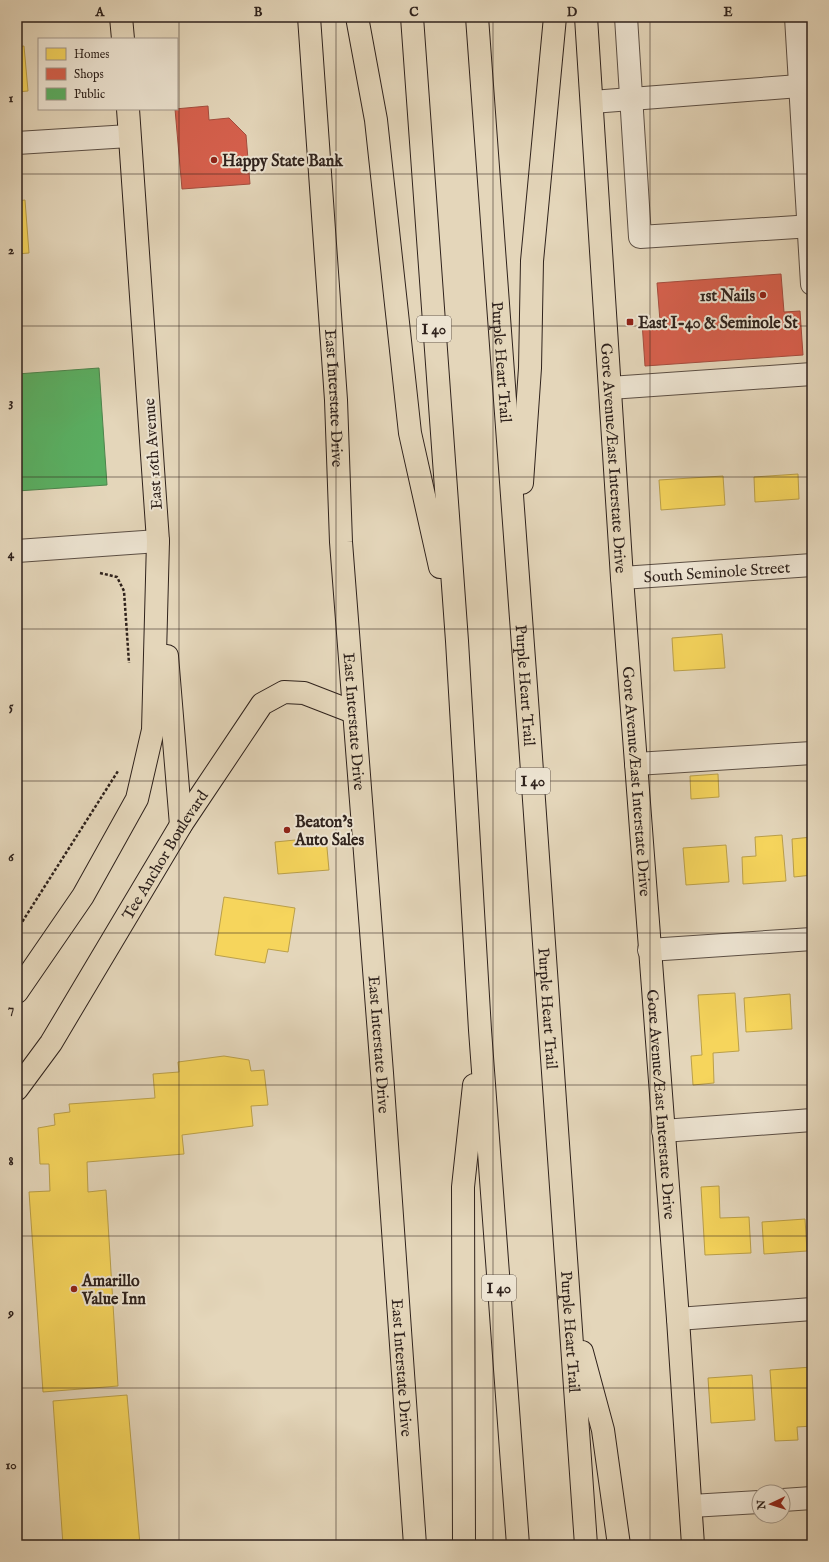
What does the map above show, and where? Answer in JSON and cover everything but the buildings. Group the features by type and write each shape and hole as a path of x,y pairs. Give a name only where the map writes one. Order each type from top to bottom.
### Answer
{"main road":[{"path":"121,17 123,38"},
{"name":"East Interstate Drive","path":"309,17 336,400 341,542 382,1073 415,1545"},
{"path":"357,17 376,120 410,433 456,641"},
{"name":"I 40","path":"412,17 456,641 480,1030 518,1545"},
{"name":"Purple Heart Trail","path":"477,17 586,1545"},
{"path":"517,562 530,368 532,261 555,17"},
{"name":"Gore Avenue/East Interstate Drive","path":"586,17 622,578 678,1318 693,1545"},
{"name":"East 16th Avenue","path":"17,992 83,896 138,798 153,730 158,541 128,110"},
{"path":"158,541 181,825"},
{"name":"Tee Anchor Boulevard","path":"17,1089 51,1044 181,825 262,704 284,692 304,693 353,712"},
{"path":"464,1545 463,1187 480,1030"},
{"path":"569,1304 603,1430 619,1545"}],"street":[{"path":"626,17 640,237 810,226"},
{"path":"796,17 806,86 812,284"},
{"path":"592,102 806,86"},
{"path":"17,143 129,136"},
{"path":"610,388 812,374"},
{"path":"17,551 158,541"},
{"name":"South Seminole Street","path":"622,578 812,565"},
{"path":"636,764 812,753"},
{"path":"649,950 812,939"},
{"path":"663,1131 812,1120"},
{"path":"678,1318 812,1309"},
{"path":"791,1499 812,1498"},
{"path":"691,1506 751,1502"}],"path":[{"path":"100,574 117,577 124,591 130,667"},
{"path":"17,930 119,770"}],"place":[{"name":"Happy State Bank","path":"214,160"},
{"name":"1st Nails","path":"763,295"},
{"name":"East I-40 & Seminole St","path":"630,322"},
{"name":"Beaton’s Auto Sales","path":"287,830"},
{"name":"Amarillo Value Inn","path":"74,1289"}]}
